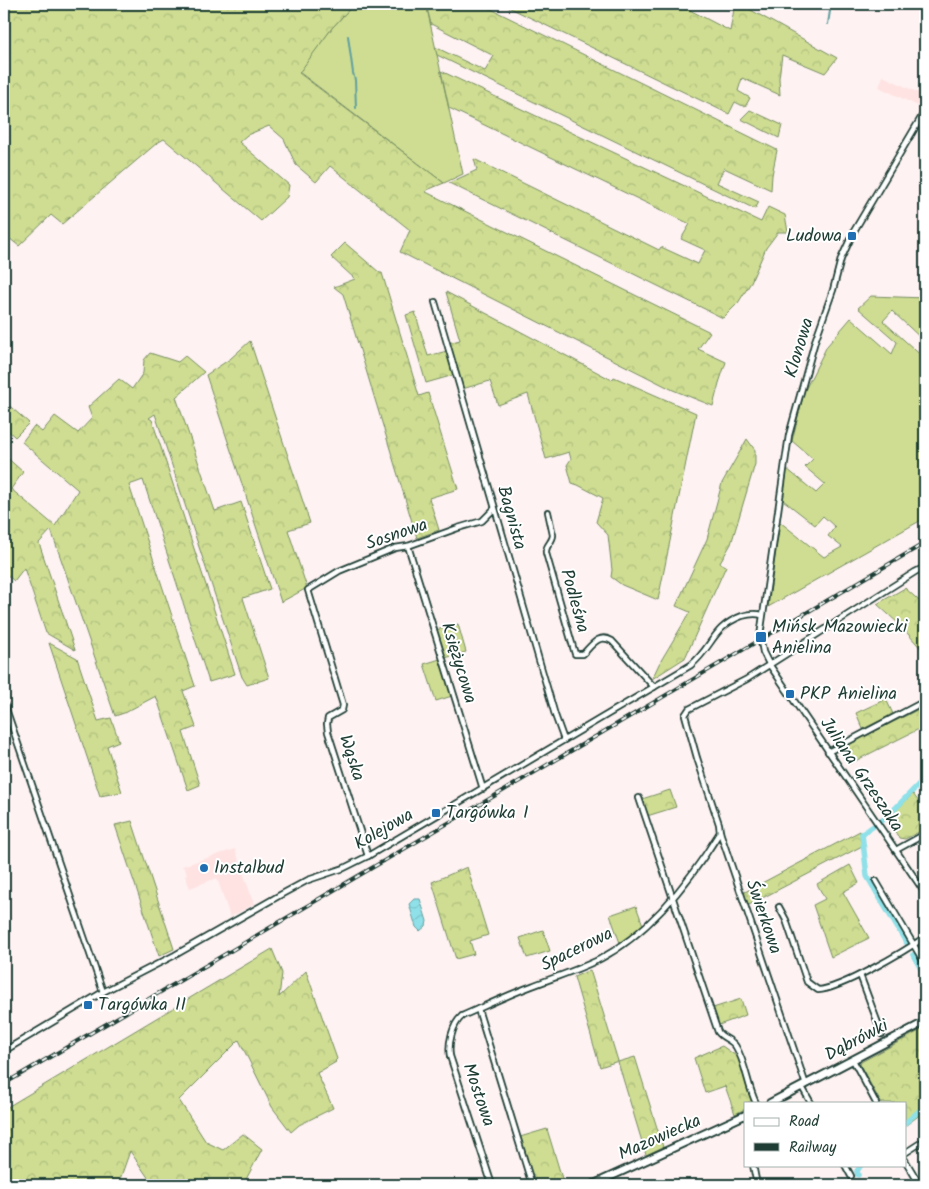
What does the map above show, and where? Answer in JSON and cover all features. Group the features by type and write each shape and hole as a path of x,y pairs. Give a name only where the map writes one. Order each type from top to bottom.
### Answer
{"street":[{"name":"Klonowa","path":"762,615 789,435 812,350 833,290 841,258 854,231 925,111"},
{"name":"Bagnista","path":"435,302 494,509 564,740"},
{"name":"Sosnowa","path":"308,590 339,571 395,548 408,546 482,521 494,509"},
{"name":"Podleśna","path":"548,512 553,538 546,546 546,553 575,654 583,654 599,639 603,638 612,641 654,687"},
{"name":"Księżycowa","path":"408,546 483,788"},
{"path":"769,664 915,572 925,568"},
{"name":"Wąska","path":"308,590 344,705 342,710 328,718 328,732 368,856"},
{"name":"Kolejowa","path":"4,1051 103,992 175,955 308,880 344,868 368,856 697,660 713,636 724,626 745,615 755,613 762,615"},
{"name":"Juliana Grzeszaka","path":"762,615 760,638 763,652 769,664 925,893"},
{"name":"Świerkowa","path":"769,664 747,679 687,712 685,718 696,758 804,1086"},
{"path":"828,752 925,701"},
{"path":"4,703 103,992"},
{"path":"639,798 718,1032 722,1037 733,1042 738,1049 756,1102"},
{"name":"Spacerowa","path":"462,1016 532,986 565,975 600,958 641,930 672,898 720,832"},
{"path":"896,850 925,834"},
{"path":"876,882 925,964"},
{"path":"779,907 786,920 809,985 821,990 860,975 925,938"},
{"path":"860,975 882,1034"},
{"path":"478,1009 532,1185"},
{"name":"Mostowa","path":"462,1016 454,1026 449,1051 492,1185"},
{"name":"Dąbrówki","path":"772,1102 925,1022"},
{"path":"853,1060 875,1102"},
{"path":"804,1086 811,1102"},
{"name":"Mazowiecka","path":"592,1185 744,1117"},
{"path":"906,1152 925,1140"},
{"path":"906,1162 920,1185"},
{"path":"754,1166 756,1185"},
{"path":"846,1166 851,1176"}],"shaded area":[{"path":"883,76 925,96 922,108 879,87"},
{"path":"235,849 254,904 230,917 217,878 190,888 185,876 187,874 182,866"}],"green space":[{"path":"4,4 354,4 332,28 299,73 444,183 426,192 710,332 698,349 726,362 713,406 673,390 400,252 410,230 330,166 316,182 296,165 284,139 269,126 247,135 239,142 289,185 287,197 261,221 164,139 62,224 51,215 19,246 4,234"},
{"path":"354,4 426,4 463,174 444,183 299,72 332,28"},
{"path":"426,4 488,4 487,7 777,150 771,190 724,168 717,183 759,202 755,209 437,55 435,47 485,71 494,56 431,24"},
{"path":"502,4 684,4 684,7 730,31 735,4 740,4 837,58 825,73 782,55 779,78 780,95 742,78 738,91 750,98 745,107 735,102 729,114"},
{"path":"441,71 761,222 768,207 785,215 788,232 778,232 766,248 750,284 738,303 723,318 449,183 477,170 474,159 659,250 661,247 698,264 705,250 681,239 690,224 449,108"},
{"path":"750,110 782,125 779,138 741,119"},
{"path":"345,243 382,273 419,396 428,393 458,489 429,498 439,530 417,538 343,294 334,287 355,279 331,257"},
{"path":"446,292 612,380 614,377 696,413 658,600 622,585 611,577 608,535 596,522 603,498 572,483 567,465 571,459 569,452 546,459 528,394 498,405 490,381 462,389 448,343 460,340"},
{"path":"871,296 925,298 925,342 892,311 883,321 925,359 925,518 768,607 780,522 824,557 842,547 828,536 835,527 823,516 815,525 783,500 787,469 816,493 825,484 805,467 813,459 792,441 804,392 827,346 851,318 892,354 897,342 858,308"},
{"path":"415,312 428,356 447,351 454,375 426,383 406,315"},
{"path":"250,341 310,523 288,530 307,588 281,602 206,375 230,359"},
{"path":"150,353 178,362 185,356 204,372 176,397 215,511 241,502 270,589 243,598 269,678 247,685 242,677 155,414 149,418 152,420 235,674 209,682 143,480 129,485 195,686 183,691 196,727 183,732 200,785 188,790 156,696 115,716 51,530 39,543 75,650 46,633 24,568 14,581 4,572 4,455 23,472 11,489 55,526 78,490 22,442 34,426 42,432 55,416 78,433 92,418 88,407 119,379 132,389 143,373 144,360"},
{"path":"4,401 29,423 15,437 4,427"},
{"path":"747,439 755,450 755,464 731,544 720,563 726,566 685,658 652,679 690,612 676,606 707,539 722,483"},
{"path":"905,588 925,606 925,653 899,624 877,604"},
{"path":"458,624 466,652 445,658 436,630"},
{"path":"49,643 77,658 98,721 111,718 119,741 107,746 122,792 100,796"},
{"path":"440,659 452,696 436,701 424,664"},
{"path":"886,699 893,714 863,729 856,713"},
{"path":"925,706 925,726 849,764 841,751 842,748"},
{"path":"670,790 676,807 647,816 642,799"},
{"path":"913,794 925,810 925,829 905,839 899,838 887,819"},
{"path":"132,821 174,949 159,956 115,825"},
{"path":"860,831 862,846 747,906 743,893"},
{"path":"850,865 859,883 843,892 869,938 831,957 813,905 825,899 817,884"},
{"path":"467,867 488,935 470,941 474,954 456,959 432,882"},
{"path":"636,906 643,925 634,934 620,943 610,915"},
{"path":"543,930 550,951 527,958 520,938"},
{"path":"272,949 282,973 279,997 306,971 337,1059 336,1062 317,1073 333,1108 299,1125 291,1132 272,1107 239,1040 179,1100 206,1142 223,1150 243,1134 262,1149 243,1185 153,1185 130,1151 118,1185 4,1185 4,1109"},
{"path":"590,970 618,1061 600,1067 574,977"},
{"path":"741,999 746,1015 719,1025 713,1008"},
{"path":"925,1028 925,1111 906,1125 906,1102 880,1102 860,1065 861,1062"},
{"path":"722,1046 739,1058 753,1101 744,1102 744,1110 735,1114 725,1086 705,1093 694,1058"},
{"path":"635,1057 663,1147 646,1155 618,1062"},
{"path":"547,1129 564,1185 534,1185 520,1137"}],"water":[{"path":"414,899 420,899 427,921 426,926 420,931 416,927 409,904"}],"waterway":[{"path":"828,24 831,4"},
{"path":"348,36 355,80 356,108"},
{"path":"906,942 867,876 862,834 887,817 925,778"},
{"path":"913,955 925,976"},
{"path":"906,1122 925,1106"},
{"path":"858,1175 857,1171 860,1166"}],"railway":[{"path":"4,1084 925,543"}],"place":[{"name":"Ludowa","path":"852,236"},
{"name":"Mińsk Mazowiecki Anielina","path":"761,637"},
{"name":"PKP Anielina","path":"790,694"},
{"name":"Targówka I","path":"436,813"},
{"name":"Instalbud","path":"204,868"},
{"name":"Targówka II","path":"88,1005"}]}
